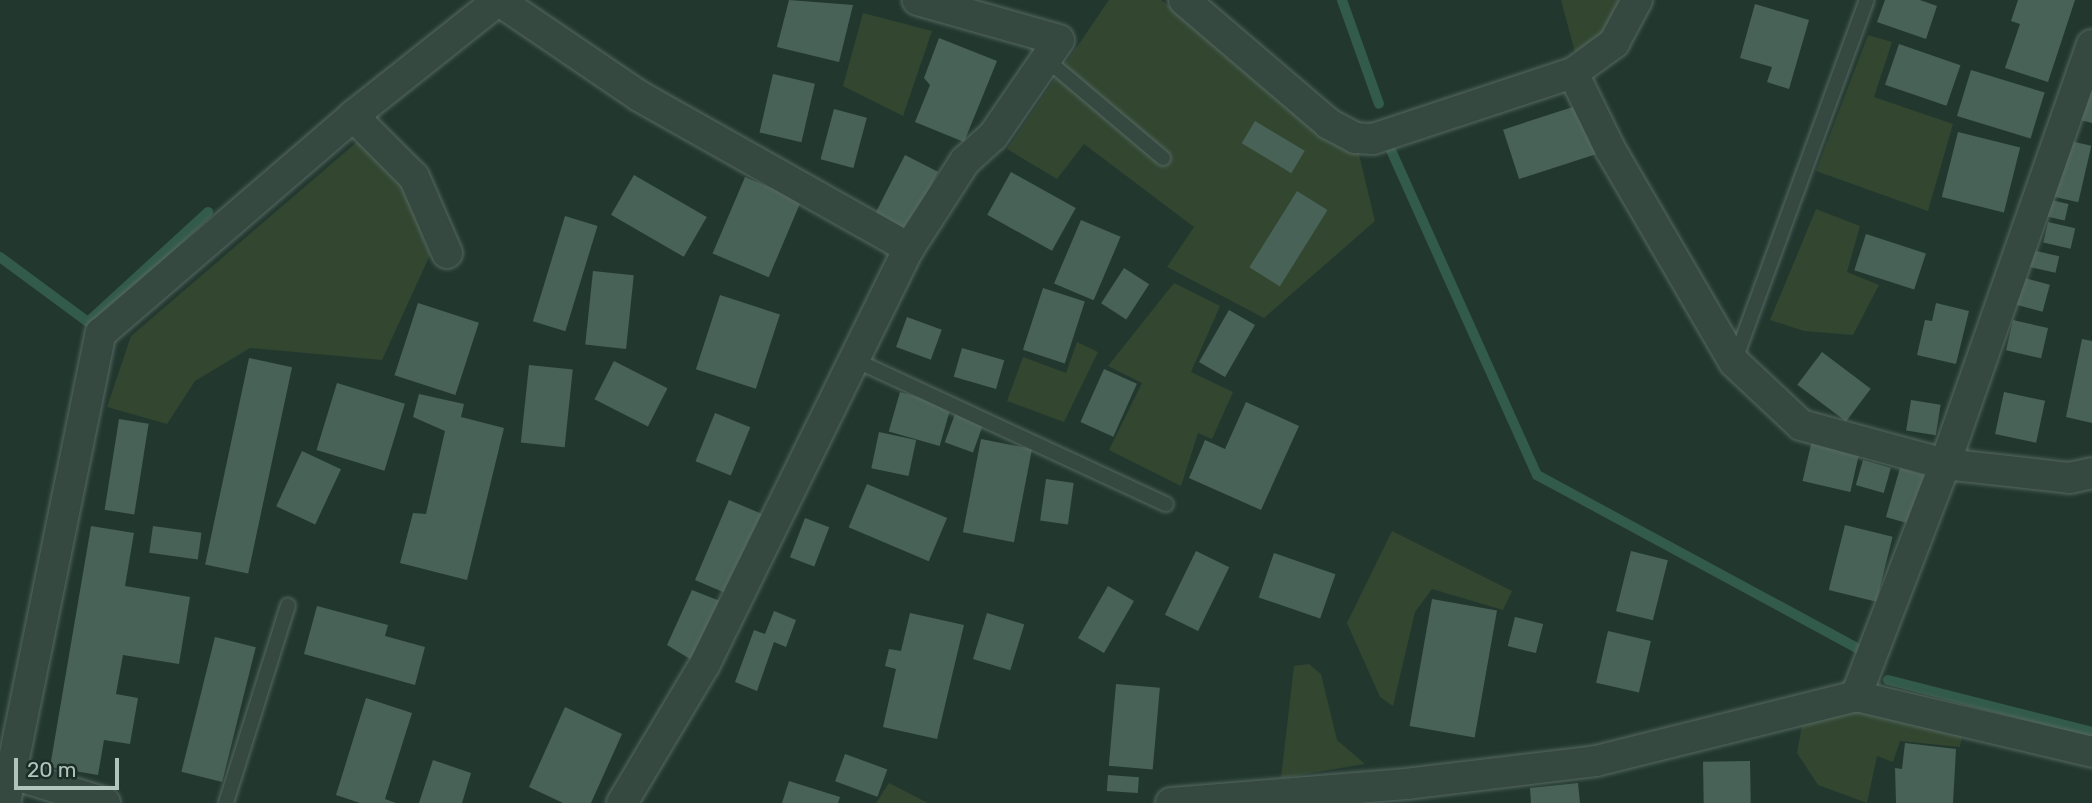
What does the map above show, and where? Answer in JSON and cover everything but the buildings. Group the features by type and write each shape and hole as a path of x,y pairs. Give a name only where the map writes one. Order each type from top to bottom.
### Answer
{"street":[{"path":"105,803 7,783 101,333 353,116 499,0 639,96 909,248"},
{"path":"622,803 705,664 852,358 909,248 965,161 993,136 1059,40 918,0"},
{"path":"1184,0 1329,124 1354,138 1373,139 1573,73 1614,43 1637,0"},
{"path":"1856,696 1945,464 2092,45"},
{"path":"1573,73 1610,149 1734,362 1801,425 1945,464 2069,478 2092,473"},
{"path":"353,116 414,177 447,253"},
{"path":"1171,803 1405,793 1596,761 1856,696 2092,752"}],"lane":[{"path":"1734,362 1867,0"},
{"path":"1047,60 1163,158"},
{"path":"852,358 1166,504"},
{"path":"226,803 288,605"}],"green space":[{"path":"1109,0 1161,0 1357,146 1375,221 1264,318 1167,267 1194,227 1084,144 1057,179 1007,149"},
{"path":"1561,0 1629,0 1608,38 1577,60"},
{"path":"863,13 932,31 903,116 843,86"},
{"path":"1868,35 1892,42 1874,97 1953,124 1928,211 1816,171"},
{"path":"358,141 406,191 430,255 382,360 250,348 195,381 167,424 107,407 131,336"},
{"path":"1816,209 1860,226 1847,272 1879,285 1853,335 1804,331 1770,320"},
{"path":"1174,283 1220,306 1191,372 1233,392 1212,439 1198,433 1181,486 1109,450 1142,383 1108,366"},
{"path":"1077,342 1098,352 1064,422 1007,401 1023,357 1066,373"},
{"path":"1392,531 1512,591 1503,610 1432,589 1415,612 1393,706 1380,697 1347,623"},
{"path":"1309,664 1321,674 1337,740 1365,764 1281,778 1294,666"},
{"path":"1857,703 1963,730 1960,747 1900,741 1893,762 1877,756 1867,803 1818,785 1797,753 1803,719"},
{"path":"889,783 928,803 876,803"}],"waterway":[{"path":"1342,0 1379,104"},
{"path":"1390,148 1537,475 1862,651"},
{"path":"0,257 88,322 208,212"},
{"path":"1888,680 2092,732"}]}
